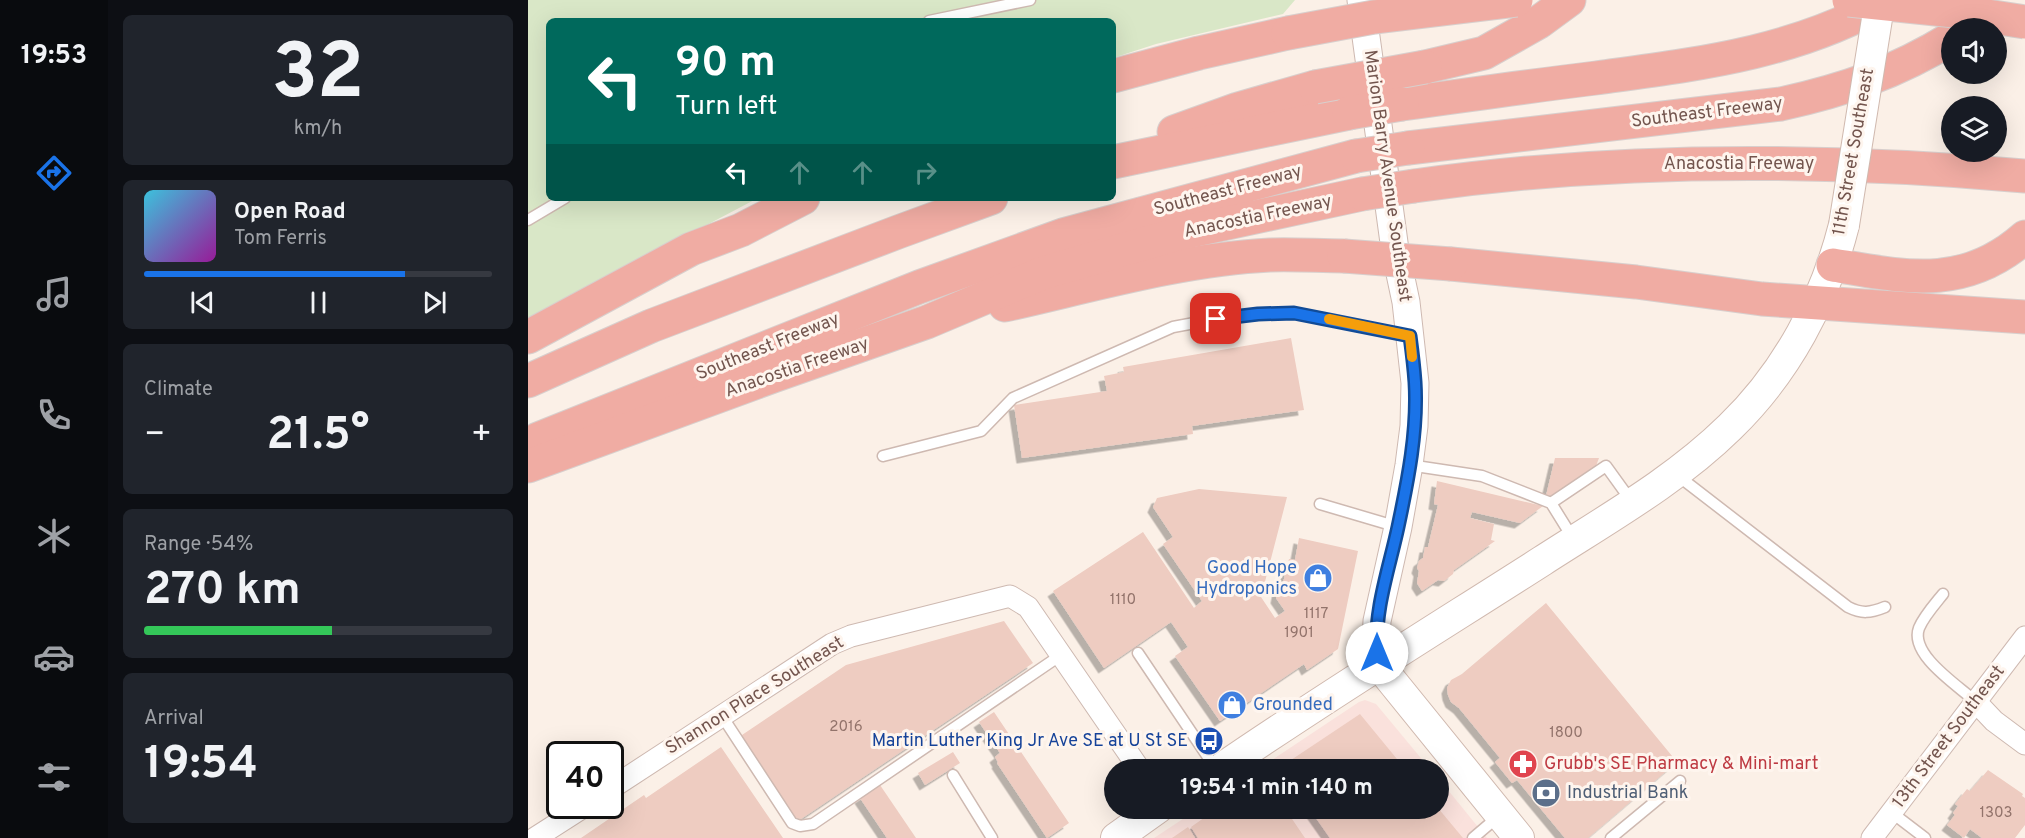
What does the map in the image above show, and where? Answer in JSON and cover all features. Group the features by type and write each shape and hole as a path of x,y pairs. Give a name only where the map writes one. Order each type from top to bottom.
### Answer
{"highway":[{"path":"1116,75 1210,50 1288,33 1385,16 1516,0"},
{"path":"1116,153 1238,109 1315,87 1484,54 1539,22 1569,0"},
{"path":"1849,0 1955,11 2025,22"},
{"path":"1116,161 1402,104 1731,59 1794,42 1857,16 1888,0"},
{"path":"1981,18 2005,0"},
{"name":"Southeast Freeway","path":"528,444 919,287 1063,235 1356,156 1781,104 1824,94 1884,74 1941,45"},
{"name":"Anacostia Freeway","path":"528,466 927,322 1043,273 1181,233 1362,194 1532,172 1711,162 1845,165 2025,176"},
{"path":"528,337 691,249 741,230 797,201"},
{"path":"528,381 651,326 983,201"},
{"path":"1833,266 1897,276 1927,278 1942,276 1968,270 1988,262 2025,237"},
{"path":"927,322 1151,273 1216,261 1270,255 1344,256 1451,264 1636,282 1762,299 2025,317"}],"main road":[{"name":"11th Street Southeast","path":"1235,759 1675,473 1730,428 1760,394 1783,363 1818,302 1833,266 1844,225 1880,0"},
{"path":"1378,664 1519,838"},
{"path":"1116,838 1143,819"}],"street":[{"name":"Marion Barry Avenue Southeast","path":"1361,0 1395,250 1406,302 1415,383 1414,426 1409,465 1398,527 1379,607 1376,642 1378,664"},
{"name":"Shannon Place Southeast","path":"624,780 813,655 851,636 1010,596 1028,607 1132,759"},
{"name":"13th Street Southeast","path":"1872,838 2025,636"},
{"path":"1976,702 1994,720 2025,744"},
{"path":"528,828 533,838 564,819"}],"lane":[{"path":"943,18 1030,0"},
{"path":"528,220 560,201"},
{"path":"883,456 981,431 1013,398 1173,327 1258,314 1294,313 1410,336"},
{"path":"1409,465 1482,476 1551,503 1575,540"},
{"path":"1551,503 1606,466 1633,502"},
{"path":"1675,473 1848,607 1860,613 1872,612 1885,607"},
{"path":"1320,504 1398,527"},
{"path":"1942,594 1919,629 1918,644 1927,660 1976,702"},
{"path":"1138,653 1210,759"},
{"path":"722,716 792,823 800,826 813,824 1061,656"},
{"path":"953,775 992,838"},
{"path":"1611,838 1680,780"},
{"path":"1891,812 1925,838"},
{"path":"1473,838 1500,815"}],"shaded area":[{"path":"1365,700 1376,704 1422,759 1274,759"},
{"path":"1449,791 1487,838 1154,838 1183,819 1449,819"}],"green space":[{"path":"528,0 1295,0 1283,14 1156,44 1116,57 1116,18 546,18 546,201 752,201 528,319"}],"building":[{"path":"1291,338 1304,410 1192,426 1193,434 1022,458 1014,405 1107,391 1104,376 1124,372 1123,367"},
{"path":"1555,458 1599,458 1596,466 1553,495 1546,496"},
{"path":"1437,481 1543,506 1520,523 1472,512 1470,518 1494,524 1491,540 1495,541 1454,570 1453,574 1444,581 1438,580 1422,591 1417,583 1419,571 1417,568 1419,561 1423,558 1425,547 1428,547 1438,505 1434,504"},
{"path":"1199,489 1287,497 1261,597 1275,618 1285,611 1276,598 1279,583 1283,583 1289,559 1295,560 1299,538 1358,551 1338,649 1307,670 1304,664 1220,721 1175,656 1188,647 1171,622 1104,668 1053,591 1143,532 1194,608 1202,601 1163,544 1173,537 1153,507 1157,498"},
{"path":"1546,603 1677,762 1588,838 1565,838 1517,780 1512,783 1495,762 1500,758 1459,708 1451,702 1448,695 1447,688 1451,680 1462,674"},
{"path":"1004,621 1033,663 801,819 792,817 739,737 846,665"},
{"path":"994,712 1069,823 1047,838 997,763 995,757 1000,753 979,722"},
{"path":"1360,714 1397,759 1292,759"},
{"path":"721,747 783,838 581,838 609,819 624,819 624,809 644,795 646,798"},
{"path":"953,752 960,763 925,785 918,773"},
{"path":"1988,770 2023,794 2025,798 2025,825 2015,838 1982,838 1970,829 1964,838 1947,825 1955,815 1953,813 1958,806 1955,804 1967,789 1970,791"},
{"path":"880,785 916,838 887,838 860,798"},
{"path":"1202,819 1292,819 1305,838 1198,838 1191,827"},
{"path":"1317,819 1447,819 1463,838 1330,838"},
{"path":"1188,827 1195,838 1172,838"}],"slow traffic":[{"path":"1329,319 1410,336 1412,357"}],"place":[{"name":"Good Hope Hydroponics","path":"1318,578"},
{"name":"Grounded","path":"1232,705"},
{"name":"Martin Luther King Jr Ave SE at U St SE","path":"1209,741"},
{"name":"Grubb's SE Pharmacy & Mini-mart","path":"1523,764"},
{"name":"Industrial Bank","path":"1546,793"}],"route":[{"path":"1216,319 1294,313 1410,336 1415,383 1412,448 1398,527 1379,607 1376,631 1377,653"}]}
